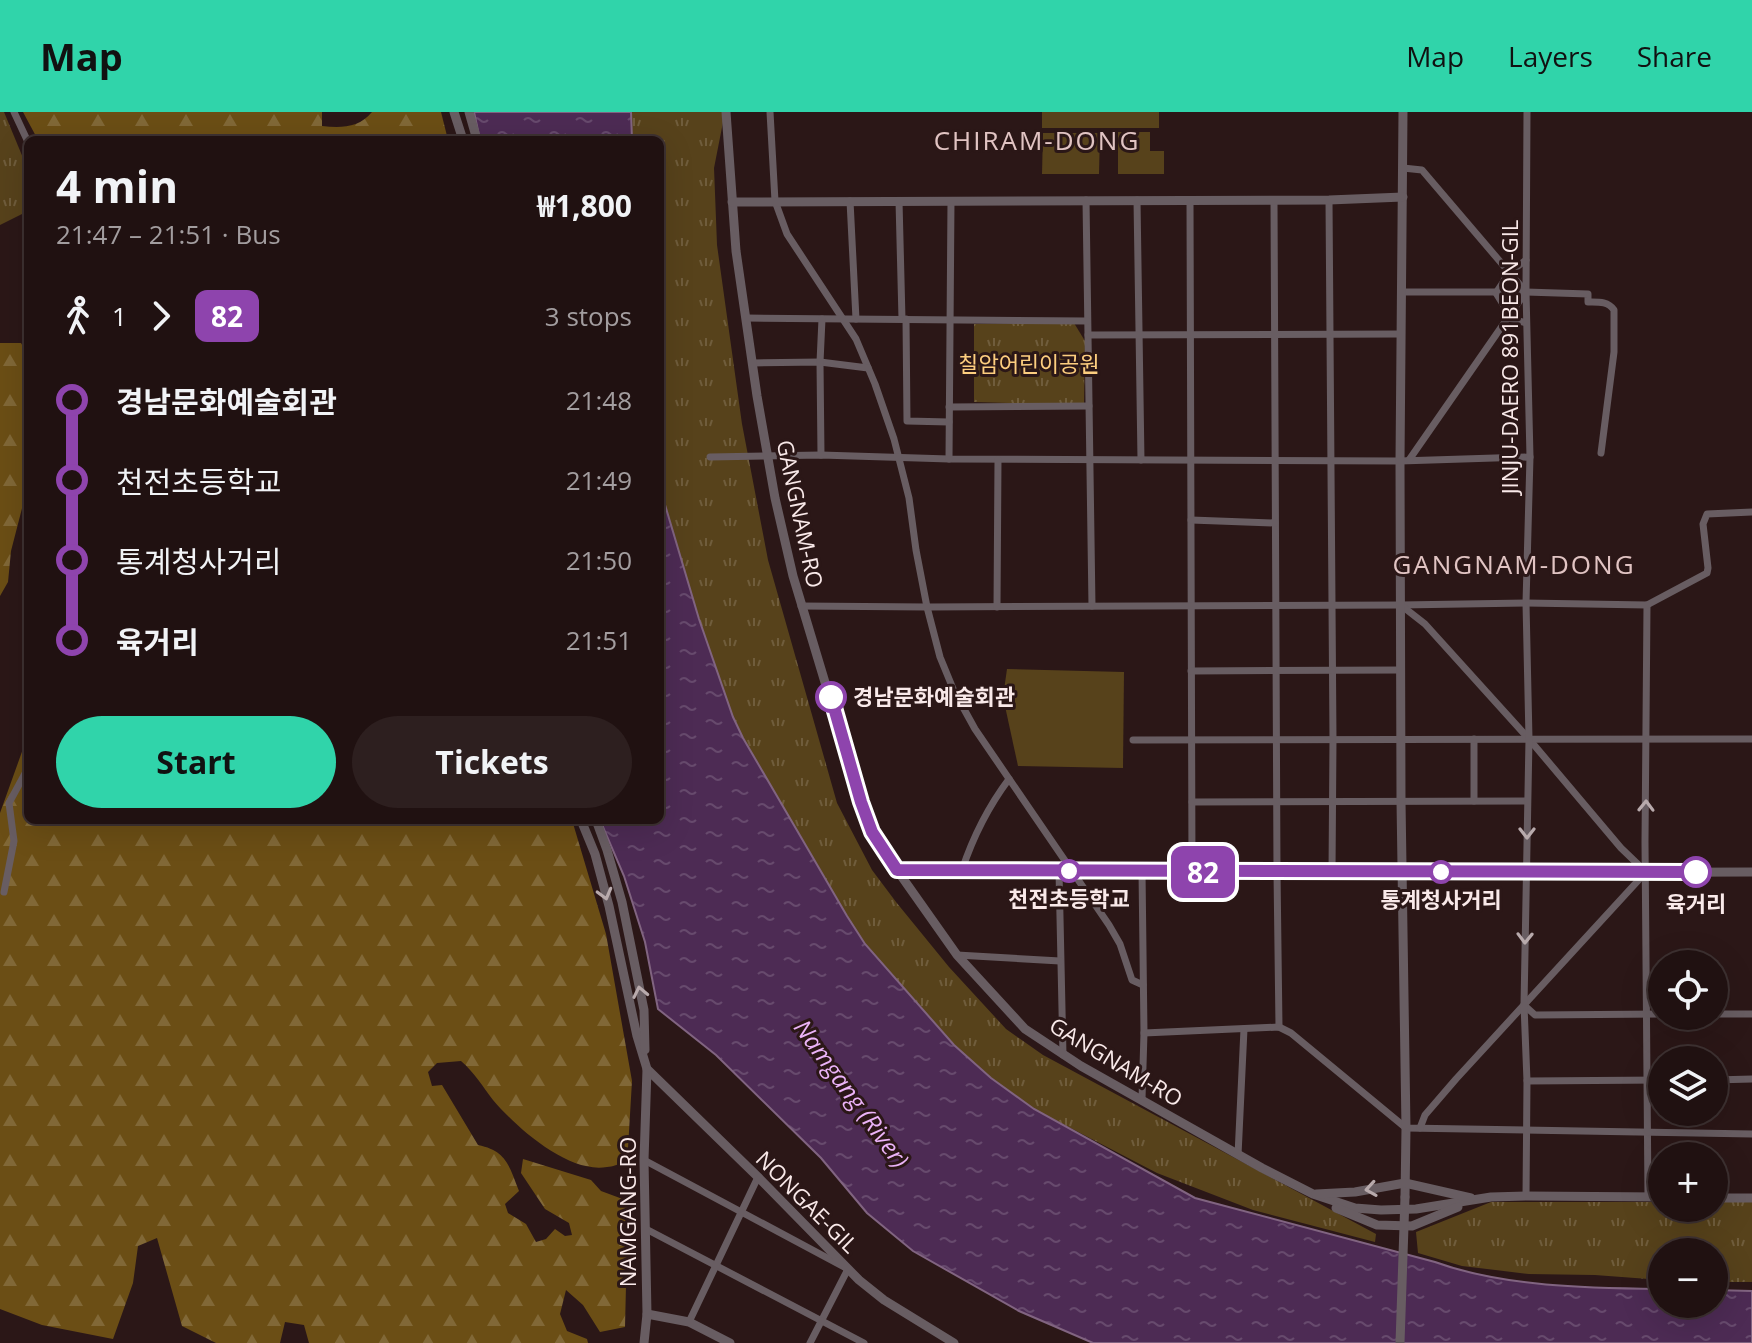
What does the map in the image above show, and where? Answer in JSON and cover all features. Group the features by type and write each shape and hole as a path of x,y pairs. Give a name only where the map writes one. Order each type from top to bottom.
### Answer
{"street":[{"path":"14,112 25,136"},
{"path":"454,112 462,136"},
{"path":"469,112 476,136"},
{"name":"GANGNAM-RO","path":"726,112 736,251 757,396 784,544 872,832 957,955 1025,1029 1063,1055 1313,1194 1355,1208 1381,1210 1526,1196 1648,1197"},
{"path":"770,112 775,201 787,234 856,339 894,439 909,498 927,607 940,657 954,691 975,729 1109,925 1120,944 1132,980 1143,985"},
{"path":"1400,1343 1406,1128 1401,801 1403,112"},
{"name":"JINJU-DAERO 891BEON-GIL","path":"1526,1196 1524,1005 1529,739 1526,603 1530,457 1526,323 1527,112"},
{"path":"1403,168 1422,170 1526,292"},
{"path":"732,202 1329,200 1403,197"},
{"path":"1086,200 1092,606"},
{"path":"1137,200 1141,460"},
{"path":"1190,200 1192,872"},
{"path":"1274,200 1279,1027"},
{"path":"1329,200 1332,872"},
{"path":"850,201 856,319"},
{"path":"899,201 907,421 949,422"},
{"path":"949,459 951,201"},
{"path":"1507,268 1518,266 1526,260"},
{"path":"1496,293 1504,281 1507,268"},
{"path":"1403,292 1588,294 1588,302 1611,305 1614,310 1614,352 1601,453"},
{"path":"1404,460 1526,292"},
{"path":"1496,293 1508,318"},
{"path":"746,318 1087,321"},
{"path":"1508,318 1526,323"},
{"name":"GANGNAM-RO","path":"821,455 822,319"},
{"path":"1088,335 1401,334"},
{"path":"753,363 820,362 868,368"},
{"path":"949,407 1089,406"},
{"path":"710,457 821,455 998,460 1404,460 1530,457"},
{"path":"997,607 998,460"},
{"path":"801,606 1647,605 1707,573 1703,524 1707,514 1752,512"},
{"path":"1191,520 1275,523"},
{"path":"1401,605 1425,624 1529,739 1621,848 1646,872"},
{"path":"1647,605 1648,1142"},
{"path":"1191,671 1401,670"},
{"path":"1474,739 1474,801"},
{"path":"1133,740 1752,739"},
{"path":"4,892 14,841 9,803 24,775"},
{"path":"962,870 980,824 1009,779"},
{"path":"1192,802 1527,801"},
{"name":"NAMGANG-RO","path":"583,824 595,854 609,906 647,1069"},
{"name":"NAMGANG-RO","path":"597,824 622,902 644,1010 647,1069 644,1160 647,1314 689,1322 728,1343"},
{"path":"897,870 1752,872"},
{"path":"1059,871 1063,1055"},
{"path":"1142,871 1142,1099"},
{"path":"1420,1128 1425,1115 1646,872"},
{"path":"957,955 1060,961"},
{"path":"1524,1005 1535,1015 1646,1014"},
{"path":"1728,1014 1752,1014"},
{"path":"1144,1033 1279,1027 1291,1033 1406,1128 1752,1134"},
{"path":"1238,1155 1244,1029"},
{"name":"NONGAE-GIL","path":"647,1069 848,1269 884,1300 947,1341"},
{"path":"1728,1080 1752,1079"},
{"path":"1527,1081 1647,1081"},
{"path":"644,1160 848,1269 810,1343"},
{"path":"689,1322 758,1177"},
{"path":"1313,1194 1405,1183 1475,1199"},
{"path":"1313,1194 1322,1202 1377,1225 1412,1226 1475,1199"},
{"path":"1728,1198 1752,1198"},
{"path":"646,1229 864,1343"},
{"path":"644,1343 647,1314"}],"green space":[{"path":"0,112 4,112 24,160 24,213 0,225"},
{"path":"23,112 322,112 322,126 336,127 355,124 372,112 441,112 447,136 36,136"},
{"path":"631,112 725,112 714,168 717,245 742,424 768,560 837,803 872,870 949,967 1006,1029 1043,1055 1376,1234 1375,1242 1253,1210 1157,1173 1034,1109 991,1078 954,1045 865,944 733,717 664,504 664,136 632,136"},
{"path":"1042,112 1159,112 1159,128 1042,128"},
{"path":"1118,132 1150,132 1150,151 1164,151 1164,174 1118,174"},
{"path":"1043,133 1100,133 1099,174 1042,174"},
{"name":"칠암어린이공원","path":"1074,323 1085,341 1084,405 974,402 974,324"},
{"path":"0,343 21,343 24,349 24,501 11,551 8,582 0,596"},
{"path":"1007,669 1124,672 1123,768 1018,766 1003,697"},
{"path":"24,746 24,824 573,824 606,934 632,1081 628,1148 624,1162 609,1167 592,1167 560,1156 529,1135 503,1111 461,1061 437,1063 428,1072 432,1086 442,1085 478,1145 495,1151 506,1161 519,1191 505,1204 508,1213 526,1224 536,1242 546,1239 555,1229 565,1236 572,1235 569,1223 545,1209 521,1173 523,1159 591,1180 601,1191 628,1201 625,1327 600,1332 583,1305 566,1290 560,1314 567,1331 587,1339 588,1343 309,1343 304,1325 285,1322 280,1343 216,1343 182,1326 157,1238 138,1246 133,1283 113,1339 42,1325 0,1309 0,813"},
{"path":"1491,1202 1648,1202 1648,1222 1728,1222 1728,1202 1752,1202 1752,1282 1728,1282 1728,1238 1648,1238 1648,1279 1529,1274 1462,1266 1418,1253 1416,1232"}],"water":[{"path":"474,112 631,112 632,136 479,136"},
{"name":"Namgang (River)","path":"664,501 699,619 743,738 865,944 954,1045 991,1078 1034,1109 1195,1198 1489,1277 1576,1287 1648,1289 1648,1318 1728,1318 1728,1290 1752,1291 1752,1343 1093,1343 1019,1311 913,1251 867,1213 821,1158 716,1055 658,1009 645,942 624,876 602,824 664,824"}],"bus line":[{"name":"82","path":"831,697 872,832 897,870 1696,872"}],"place":[{"name":"경남문화예술회관","path":"831,697"},
{"name":"천전초등학교","path":"1069,871"},
{"name":"통계청사거리","path":"1441,872"},
{"name":"육거리","path":"1696,872"}],"district":[{"name":"CHIRAM-DONG","path":"1037,141"},
{"name":"GANGNAM-DONG","path":"1514,565"}]}
